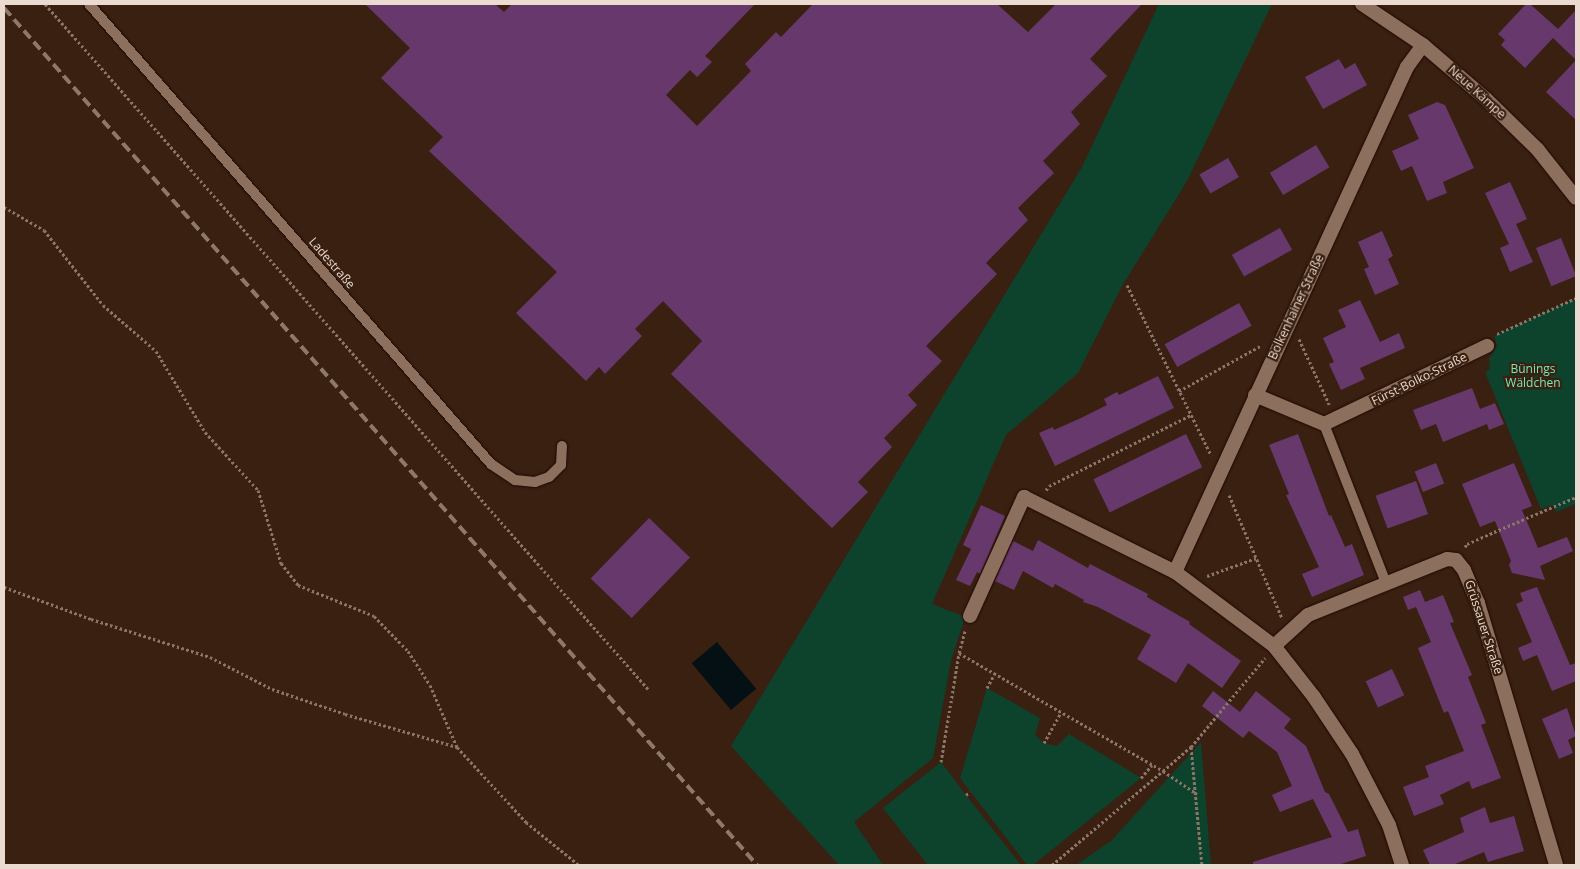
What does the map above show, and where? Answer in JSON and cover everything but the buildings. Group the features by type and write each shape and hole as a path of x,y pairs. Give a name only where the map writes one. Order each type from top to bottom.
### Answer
{"street":[{"name":"Neue Kämpe","path":"1362,4 1423,45 1486,99 1538,150 1576,198"},
{"name":"Bolkenhainer Straße","path":"1176,572 1406,67 1423,45"},
{"name":"Fürst-Bolko-Straße","path":"1324,424 1487,346"},
{"path":"1256,395 1324,424"},
{"path":"970,616 1024,497 1176,572 1274,646 1314,697 1352,754 1389,825 1402,865"},
{"path":"1274,646 1308,615 1447,558 1456,560"},
{"name":"Grüssauer Straße","path":"1456,560 1464,570 1478,603 1556,865"}],"lane":[{"name":"Ladestraße","path":"89,4 491,464 516,480 535,482 550,478 561,464 562,446"},
{"path":"1324,424 1386,583"}],"path":[{"path":"45,4 648,689"},
{"path":"4,207 44,230 103,305 156,351 205,432 258,490 281,563 298,585 374,616 408,651 430,685 457,747 526,822 579,865"},
{"path":"1487,346 1495,338 1494,336 1576,298"},
{"path":"1290,320 1329,403 1324,424"},
{"path":"1179,391 1264,343"},
{"path":"1037,503 1049,486 1191,415"},
{"path":"1456,560 1467,544 1576,497"},
{"path":"1190,583 1256,558"},
{"path":"4,588 91,619 210,657 272,689 345,714 457,747"},
{"path":"941,762 959,653 970,616"},
{"path":"1052,865 1191,747 1274,646"},
{"path":"959,653 1163,771 1197,794"},
{"path":"987,688 995,673"},
{"path":"1044,743 1061,712"},
{"path":"1191,747 1197,794 1202,865"},
{"path":"1141,778 1152,765"},
{"path":"966,795 970,792"}],"green space":[{"path":"1159,4 1272,4 1187,181 1122,286 1078,373 1006,435 932,604 965,617 951,661 933,758 854,822 883,865 839,865 731,746 1082,167"},
{"name":"Bünings Wäldchen","path":"1576,298 1576,504 1556,512 1553,505 1541,509 1485,372 1490,369 1489,359 1497,346 1494,336"},
{"path":"987,688 1040,718 1035,735 1044,743 1057,746 1069,734 1141,778 1033,865 1027,865 960,778"},
{"path":"1201,742 1211,865 1076,865 1111,841"},
{"path":"941,762 1021,865 928,865 883,808"}],"shaded area":[{"path":"717,642 756,689 731,710 692,663"}],"railway":[{"path":"4,8 757,865"}]}
